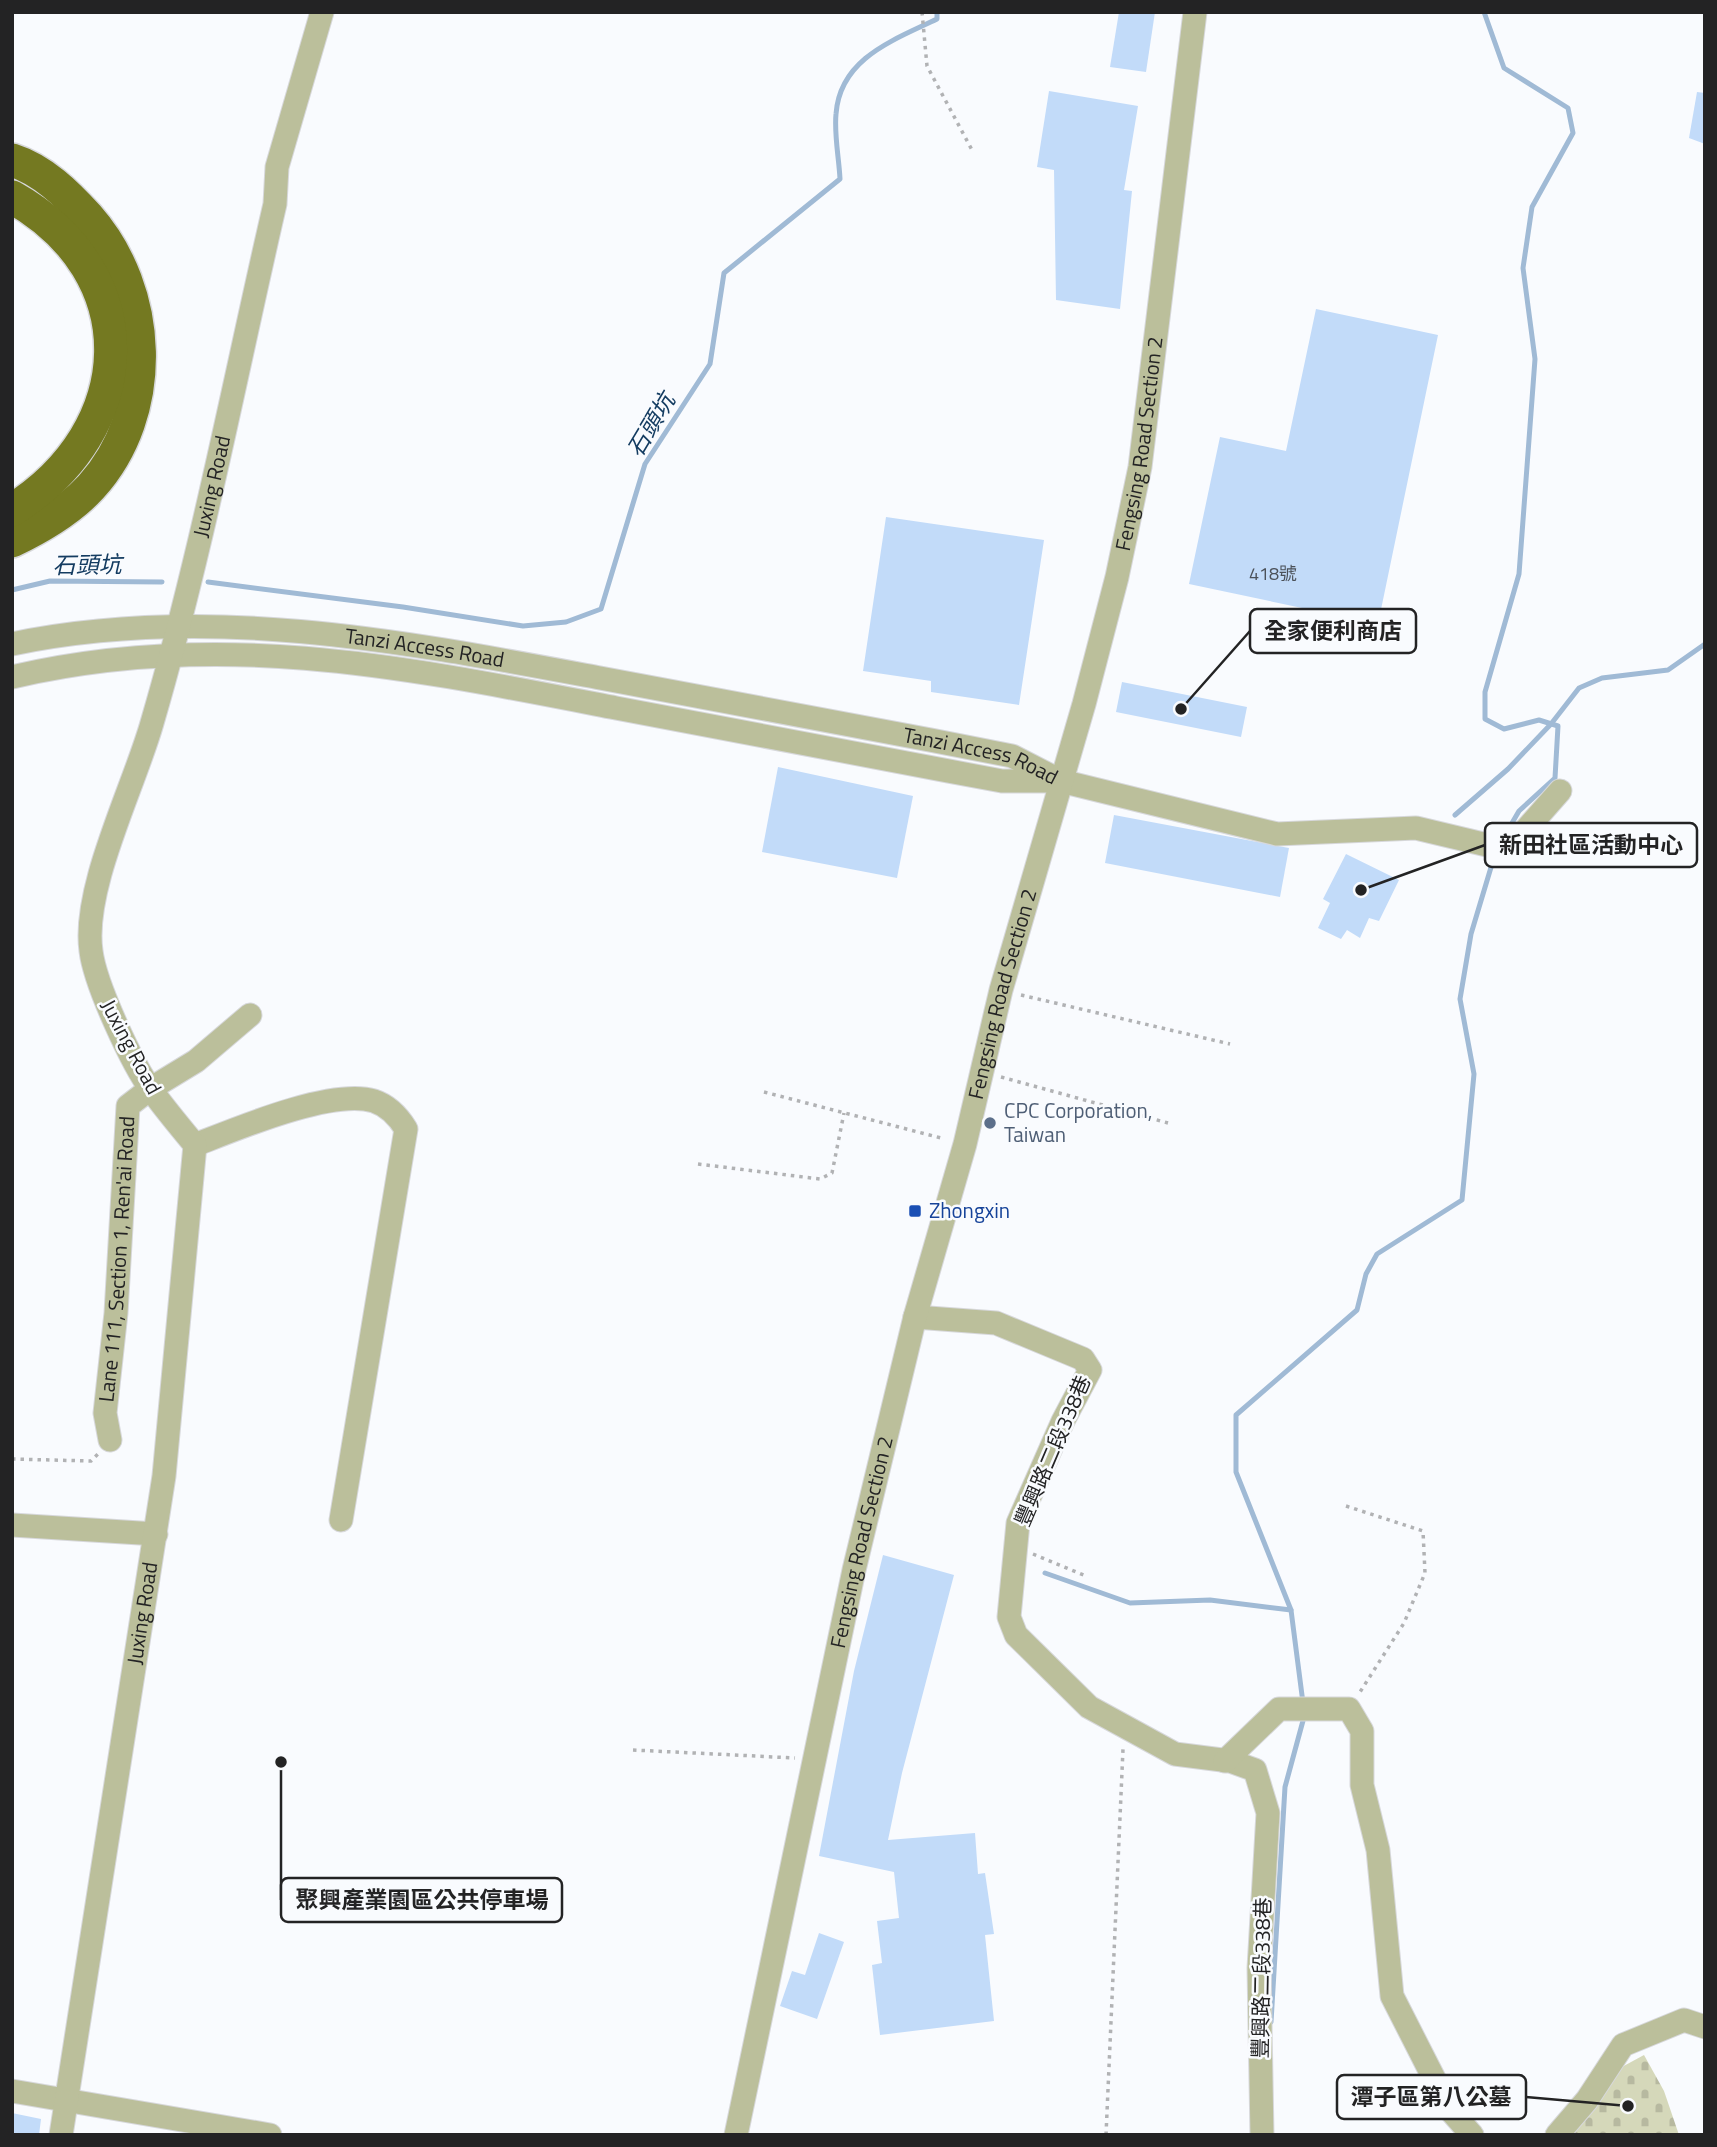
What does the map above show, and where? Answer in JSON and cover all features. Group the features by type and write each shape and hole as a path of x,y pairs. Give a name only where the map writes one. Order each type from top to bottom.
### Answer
{"highway":[{"path":"12,160 48,178 84,213 114,250 131,289 135,309 139,379 134,408 124,432 90,488 42,525 12,541"},
{"path":"12,197 40,213 71,241 97,287 110,345 108,390 88,437 64,471 12,510"}],"street":[{"name":"Juxing Road","path":"61,2135 156,1534 195,1144 150,1089 95,975 89,931 94,894 153,722 201,535 275,204 277,167 321,12"},
{"name":"Fengsing Road Section 2","path":"736,2135 854,1570 915,1317 965,1144 1001,990 1117,577 1140,467 1195,12"},
{"name":"Tanzi Access Road","path":"12,644 96,631 177,627 307,631 422,645 1012,755 1061,781"},
{"name":"Tanzi Access Road","path":"12,677 86,661 169,654 246,652 390,667 1002,781 1061,781"},
{"path":"1061,781 1277,834 1416,828 1508,850 1560,791"},
{"name":"Lane 111, Section 1, Ren'ai Road","path":"110,1440 104,1413 117,1313 128,1106 196,1061 250,1015"},
{"path":"195,1144 273,1116 323,1103 357,1099 373,1101 386,1107 397,1115 406,1129 341,1520"},
{"name":"豐興路二段338巷","path":"915,1317 996,1323 1083,1359 1090,1370 1063,1421 1017,1523 1009,1617 1016,1634 1089,1707 1175,1755 1225,1761 1255,1770 1268,1813 1259,1968 1262,2135"},
{"path":"12,1525 156,1534"},
{"path":"1225,1761 1279,1709 1349,1709 1362,1731 1362,1785 1378,1850 1392,1996 1450,2110 1472,2135"},
{"path":"1557,2135 1587,2100 1623,2045 1684,2020 1705,2027"},
{"path":"12,2091 270,2135"}],"path":[{"path":"922,12 928,66 972,150"},
{"path":"1001,990 1230,1044"},
{"path":"981,1072 1168,1122"},
{"path":"764,1092 965,1144"},
{"path":"698,1164 820,1179 832,1173 845,1113"},
{"path":"12,1458 91,1461 110,1440"},
{"path":"1346,1506 1423,1531 1425,1573 1404,1623 1349,1709"},
{"path":"1017,1547 1087,1576"},
{"path":"1107,2135 1122,1725"},
{"path":"633,1749 816,1759"}],"green space":[{"path":"1644,2055 1664,2091 1679,2135 1573,2135 1575,2121 1620,2068"}],"building":[{"path":"1119,12 1155,12 1146,72 1110,67"},
{"path":"1049,91 1138,106 1124,190 1132,191 1120,309 1056,300 1054,170 1037,167"},
{"path":"1697,92 1705,93 1705,144 1689,138"},
{"path":"1316,309 1438,335 1378,624 1189,584 1220,437 1286,451"},
{"path":"886,517 1044,540 1019,705 931,692 931,681 863,671"},
{"path":"1122,682 1247,707 1241,737 1116,712"},
{"path":"778,767 913,796 897,878 762,852"},
{"path":"1114,815 1289,848 1280,897 1105,863"},
{"path":"1346,854 1399,880 1379,921 1369,918 1360,938 1347,930 1341,939 1318,928 1330,903 1323,899"},
{"path":"883,1555 954,1575 902,1773 888,1840 975,1833 978,1874 985,1873 994,1934 985,1935 994,2021 880,2035 872,1965 882,1963 877,1921 899,1918 894,1872 819,1856 854,1671"},
{"path":"819,1933 844,1942 817,2019 780,2006 792,1971 805,1975"},
{"path":"12,2113 41,2119 39,2135 12,2135"}],"waterway":[{"name":"石頭坑","path":"208,582 403,607 523,626 566,622 601,609 645,464 710,364 724,273 840,179 836,114 847,78 872,53 937,19 937,12"},
{"path":"1484,12 1504,68 1568,108 1573,133 1532,207 1523,268 1535,359 1519,574 1485,692 1485,719 1504,729 1539,720 1558,726 1555,778 1519,811 1501,842"},
{"name":"石頭坑","path":"12,590 50,581 162,582"},
{"path":"1455,815 1508,769 1551,724 1579,688 1602,678 1668,670 1705,644"},
{"path":"1303,1703 1291,1610 1236,1472 1236,1415 1357,1310 1366,1274 1377,1254 1462,1200 1474,1074 1460,999 1471,934 1495,854"},
{"path":"1045,1573 1130,1603 1210,1600 1291,1610"},
{"path":"1271,2022 1285,1787 1304,1717"}],"place":[{"name":"全家便利商店","path":"1181,709"},
{"name":"新田社區活動中心","path":"1361,890"},
{"name":"CPC Corporation, Taiwan","path":"990,1123"},
{"name":"Zhongxin","path":"915,1211"},
{"name":"聚興產業園區公共停車場","path":"281,1762"},
{"name":"潭子區第八公墓","path":"1628,2106"}]}
